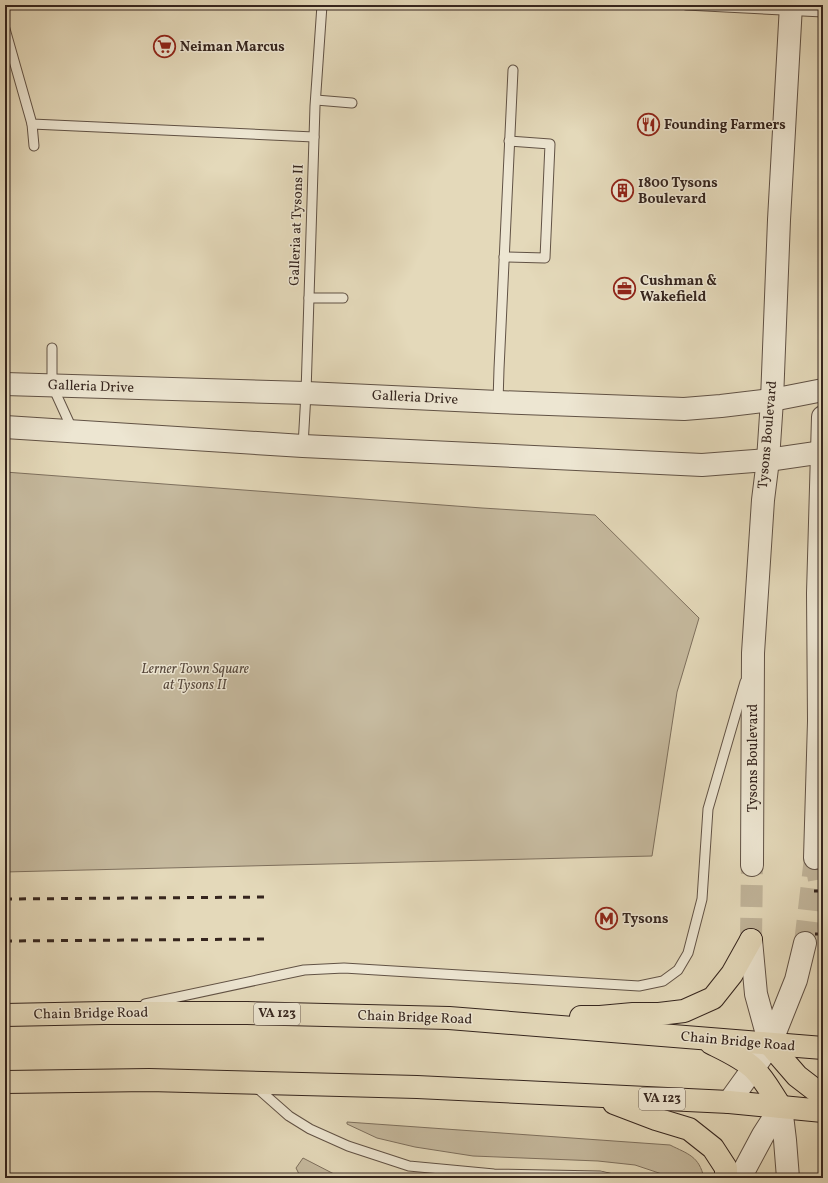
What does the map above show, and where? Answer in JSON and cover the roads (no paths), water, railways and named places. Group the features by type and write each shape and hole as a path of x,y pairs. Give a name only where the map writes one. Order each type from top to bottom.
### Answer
{"main road":[{"path":"449,1018 600,1017 684,1011 713,998 732,974 751,940"},
{"name":"Chain Bridge Road","path":"5,1016 104,1013 247,1013 449,1018 770,1045 823,1048"},
{"path":"704,1039 733,1054 754,1069 781,1107 802,1093 820,1090"},
{"path":"770,1045 797,1076 820,1090"},
{"name":"VA 123","path":"5,1082 149,1080 417,1087 729,1102 823,1111"},
{"path":"596,1096 656,1119 689,1129 713,1148 726,1168 726,1178"}],"street":[{"name":"Tysons Boulevard","path":"752,865 753,653 763,500 768,460 772,400 779,220 791,8"},
{"name":"Galleria Drive","path":"5,384 306,393 684,409 772,400 823,390"},
{"path":"815,858 819,721 823,417"},
{"path":"5,427 303,446 702,464 768,460 822,452"},
{"path":"751,940 756,994 770,1045"},
{"path":"729,1102 770,1045 796,980 804,944"},
{"path":"740,1178 763,1135 781,1107"},
{"path":"781,1107 788,1178"}],"lane":[{"name":"Galleria at Tysons II","path":"303,446 314,137 322,5"},
{"path":"686,5 791,8 823,12"},
{"path":"5,29 32,124 34,146"},
{"path":"498,402 513,70"},
{"path":"316,100 352,103"},
{"path":"32,124 314,137"},
{"path":"504,257 545,258 550,144 509,141"},
{"path":"309,298 343,298"},
{"path":"52,348 52,385 73,431"},
{"path":"104,1013 304,970 344,968 639,986 662,981 678,970 688,952 702,899 708,809 753,653"},
{"path":"251,1082 289,1116 310,1129 348,1146 409,1166 494,1174 600,1176 609,1178"}],"tunnel":[{"path":"805,943 815,858"},
{"path":"815,858 823,902"},
{"path":"751,940 752,865"}],"railway":[{"path":"814,891 823,891"},
{"path":"5,899 268,897"},
{"path":"815,934 823,934"},
{"path":"5,941 270,939"}],"place":[{"name":"Neiman Marcus","path":"164,47"},
{"name":"Founding Farmers","path":"648,125"},
{"name":"1800 Tysons Boulevard","path":"622,191"},
{"name":"Cushman & Wakefield","path":"625,289"},
{"name":"Tysons","path":"606,919"}],"park label":[{"name":"Lerner Town Square at Tysons II","path":"195,678"}]}
